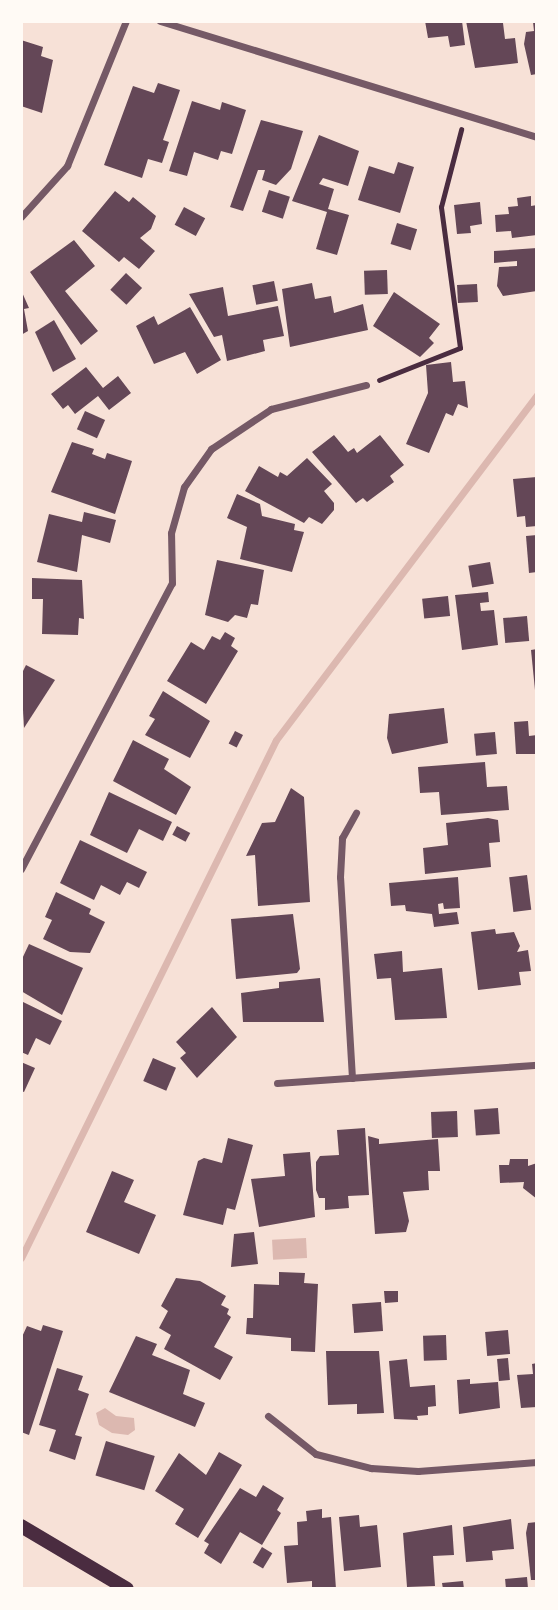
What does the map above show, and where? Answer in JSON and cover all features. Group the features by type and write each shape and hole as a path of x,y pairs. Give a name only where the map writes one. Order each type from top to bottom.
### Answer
{"main road":[{"path":"21,1526 127,1589"}],"street":[{"path":"21,217 67,166 126,21"},
{"path":"160,21 537,138"},
{"path":"21,869 172,583 174,522 184,487 204,458 211,449 271,409 366,385"},
{"path":"352,1078 341,877 342,838 356,813"},
{"path":"277,1083 537,1065"},
{"path":"268,1416 316,1454 371,1468 418,1471 537,1462"}],"path":[{"path":"366,385 460,348 441,207 466,116"}],"shaded area":[{"path":"306,1238 307,1258 273,1260 272,1240"},
{"path":"105,1408 116,1416 134,1418 135,1430 128,1435 112,1433 99,1425 96,1413"}],"building":[{"path":"425,21 462,21 465,45 450,47 448,36 428,38"},
{"path":"466,21 503,23 505,39 515,38 518,63 475,68"},
{"path":"537,21 537,74 531,75 524,44 526,32 534,31 533,22"},
{"path":"21,40 43,47 41,56 53,60 42,113 21,106"},
{"path":"158,83 180,90 163,140 169,142 162,163 148,159 142,178 104,165 133,86 154,93"},
{"path":"192,101 220,110 222,102 246,110 232,154 221,151 218,160 194,152 187,176 169,171"},
{"path":"261,120 303,131 291,169 276,185 262,180 265,170 258,170 243,211 230,207"},
{"path":"319,135 359,151 348,186 323,178 319,184 334,189 328,209 349,215 337,255 316,249 327,212 292,201"},
{"path":"398,162 414,167 400,213 358,200 369,166 394,174"},
{"path":"269,190 290,197 283,219 262,212"},
{"path":"115,191 129,202 133,197 156,216 151,229 140,238 155,251 139,269 124,257 119,262 82,231"},
{"path":"531,196 531,206 537,205 537,235 512,238 511,231 496,232 495,215 509,214 508,207 518,206 517,198"},
{"path":"480,202 482,224 470,226 471,233 457,234 454,205"},
{"path":"184,207 205,218 196,236 175,225"},
{"path":"397,223 417,229 411,250 391,244"},
{"path":"74,240 95,266 65,291 98,331 81,345 30,272"},
{"path":"537,248 537,291 503,296 497,286 499,267 517,266 517,261 494,263 494,251"},
{"path":"387,270 388,294 365,295 364,271"},
{"path":"126,273 142,288 126,305 110,290"},
{"path":"274,281 278,301 256,305 252,285"},
{"path":"312,283 315,299 331,296 334,313 363,304 368,330 290,347 282,289"},
{"path":"477,284 478,302 458,303 457,285"},
{"path":"223,287 228,316 278,306 284,336 263,340 265,351 227,361 222,335 214,337 189,294"},
{"path":"21,290 29,308 24,309 28,331 21,335"},
{"path":"394,292 440,324 429,338 434,343 420,357 373,326"},
{"path":"190,307 221,360 197,374 185,352 154,364 136,326 154,316 158,325"},
{"path":"54,320 76,359 53,372 35,332"},
{"path":"451,362 453,382 465,381 468,408 458,404 453,416 446,413 429,453 406,444 428,393 426,365"},
{"path":"86,367 103,388 118,376 131,393 109,410 98,396 75,414 68,405 63,409 51,394"},
{"path":"85,411 105,420 97,438 77,429"},
{"path":"334,435 348,452 354,448 357,453 380,435 404,465 390,476 394,482 367,502 363,498 356,503 312,452"},
{"path":"72,442 94,449 92,454 105,459 107,453 132,461 115,514 51,492"},
{"path":"307,458 332,484 324,491 334,503 334,510 322,524 309,517 304,523 245,491 259,466 278,477 280,472 287,476"},
{"path":"537,477 537,526 526,527 525,516 517,517 513,479"},
{"path":"237,494 260,504 262,516 295,524 294,530 304,532 292,572 240,559 247,527 227,518"},
{"path":"84,512 116,520 110,543 82,535 77,572 37,562 49,514 82,522"},
{"path":"537,535 537,572 529,573 526,536"},
{"path":"217,560 264,570 258,605 251,604 247,618 235,615 228,622 205,615"},
{"path":"490,562 494,584 472,587 468,566"},
{"path":"32,578 82,580 84,619 79,618 78,635 42,634 43,599 32,599"},
{"path":"488,592 489,602 480,603 481,611 494,610 498,645 462,650 455,595"},
{"path":"448,596 450,616 424,619 422,599"},
{"path":"527,616 529,641 505,643 503,618"},
{"path":"225,632 235,638 231,646 238,651 206,704 167,681 191,642 204,650 212,636 220,640"},
{"path":"537,649 537,690 535,690 531,650"},
{"path":"26,665 55,680 24,728 21,675"},
{"path":"163,691 210,721 190,758 145,735 155,719 149,716"},
{"path":"444,708 448,743 392,754 387,738 389,714"},
{"path":"528,721 529,736 537,735 537,754 516,754 514,722"},
{"path":"235,731 243,735 237,748 229,743"},
{"path":"495,732 497,754 476,756 474,734"},
{"path":"133,740 169,759 164,769 191,787 176,815 113,781"},
{"path":"485,762 487,787 507,786 509,810 441,815 439,792 420,793 418,767"},
{"path":"291,788 304,797 310,902 258,906 255,855 246,856 262,823 275,822"},
{"path":"109,792 172,822 163,841 139,829 127,853 90,835"},
{"path":"488,818 498,820 500,842 489,843 491,867 425,874 423,848 448,845 446,823"},
{"path":"177,826 190,833 186,842 172,835"},
{"path":"80,840 147,872 139,888 127,882 120,895 101,885 94,900 60,883"},
{"path":"527,875 531,910 513,912 509,877"},
{"path":"458,877 460,908 444,909 443,903 438,904 439,914 457,912 459,924 434,927 432,914 406,911 405,905 391,906 389,883"},
{"path":"56,892 91,909 89,914 105,922 90,953 70,952 43,939 52,920 45,917"},
{"path":"293,914 300,969 297,973 236,979 231,919"},
{"path":"495,929 496,934 514,932 520,946 517,952 528,950 531,971 519,972 521,985 478,990 471,932"},
{"path":"29,944 83,968 62,1015 21,991 22,959"},
{"path":"402,951 403,972 442,968 447,1018 395,1020 391,978 377,979 374,954"},
{"path":"320,978 324,1022 243,1022 241,993 279,988 279,982"},
{"path":"21,1001 62,1021 50,1045 36,1038 28,1055 21,1052"},
{"path":"212,1007 237,1037 197,1078 180,1058 186,1053 176,1042"},
{"path":"153,1058 176,1068 166,1091 143,1081"},
{"path":"21,1062 35,1068 24,1092 21,1091"},
{"path":"498,1108 500,1134 476,1136 474,1110"},
{"path":"457,1111 458,1137 432,1138 431,1112"},
{"path":"365,1128 369,1195 348,1196 349,1208 325,1210 325,1198 319,1198 316,1190 316,1162 320,1156 339,1155 337,1130"},
{"path":"368,1136 379,1139 379,1144 438,1139 440,1171 428,1171 429,1190 403,1192 409,1221 406,1232 375,1234"},
{"path":"228,1138 253,1145 235,1210 227,1208 223,1225 183,1215 198,1161 204,1158 222,1163"},
{"path":"310,1152 315,1217 259,1227 251,1179 285,1176 283,1154"},
{"path":"510,1159 528,1159 528,1166 537,1163 537,1199 523,1188 524,1182 500,1183 499,1165 509,1165"},
{"path":"112,1171 134,1180 124,1202 156,1215 139,1254 86,1232"},
{"path":"254,1232 258,1264 231,1267 234,1234"},
{"path":"279,1272 305,1273 304,1283 318,1284 315,1352 291,1351 291,1338 246,1334 247,1318 253,1318 254,1284 279,1285"},
{"path":"176,1278 200,1281 226,1296 221,1305 229,1309 227,1314 231,1317 214,1347 233,1357 220,1380 164,1349 171,1335 159,1328 168,1311 161,1306"},
{"path":"384,1291 398,1291 398,1302 385,1303"},
{"path":"381,1302 383,1331 354,1333 352,1304"},
{"path":"43,1325 63,1331 29,1435 21,1432 21,1339 27,1326 41,1331"},
{"path":"508,1330 510,1354 487,1356 485,1332"},
{"path":"446,1335 447,1360 424,1361 423,1336"},
{"path":"136,1336 157,1344 152,1355 190,1370 183,1394 205,1403 195,1427 109,1392"},
{"path":"326,1351 379,1351 384,1413 357,1414 357,1404 328,1405"},
{"path":"508,1358 510,1380 499,1381 497,1359"},
{"path":"407,1359 410,1387 435,1385 436,1406 428,1407 428,1415 417,1416 418,1420 394,1419 389,1361"},
{"path":"537,1363 537,1407 521,1408 517,1375 533,1374 532,1364"},
{"path":"57,1368 83,1376 78,1390 89,1394 75,1435 82,1437 75,1460 49,1451 56,1430 39,1425"},
{"path":"470,1379 470,1384 498,1382 500,1408 459,1414 457,1380"},
{"path":"106,1441 155,1456 144,1490 95,1475"},
{"path":"219,1452 242,1465 198,1538 175,1524 184,1509 155,1491 179,1453 206,1475"},
{"path":"263,1485 284,1498 277,1510 281,1513 262,1545 240,1532 221,1564 204,1553 209,1544 204,1541 240,1488 256,1497"},
{"path":"322,1509 322,1518 331,1517 336,1589 312,1589 312,1581 287,1583 284,1546 298,1545 297,1522 307,1521 306,1511"},
{"path":"359,1515 360,1527 377,1525 381,1567 344,1571 339,1517"},
{"path":"511,1519 514,1549 492,1551 493,1560 466,1562 463,1527"},
{"path":"537,1522 537,1580 531,1580 526,1533 528,1523"},
{"path":"452,1525 454,1555 433,1556 435,1586 407,1587 403,1533"},
{"path":"262,1547 272,1553 263,1569 253,1562"},
{"path":"527,1577 528,1589 506,1589 505,1579"},
{"path":"463,1581 464,1589 443,1589 442,1583"}],"waterway":[{"path":"21,1258 276,740 537,395"}]}
